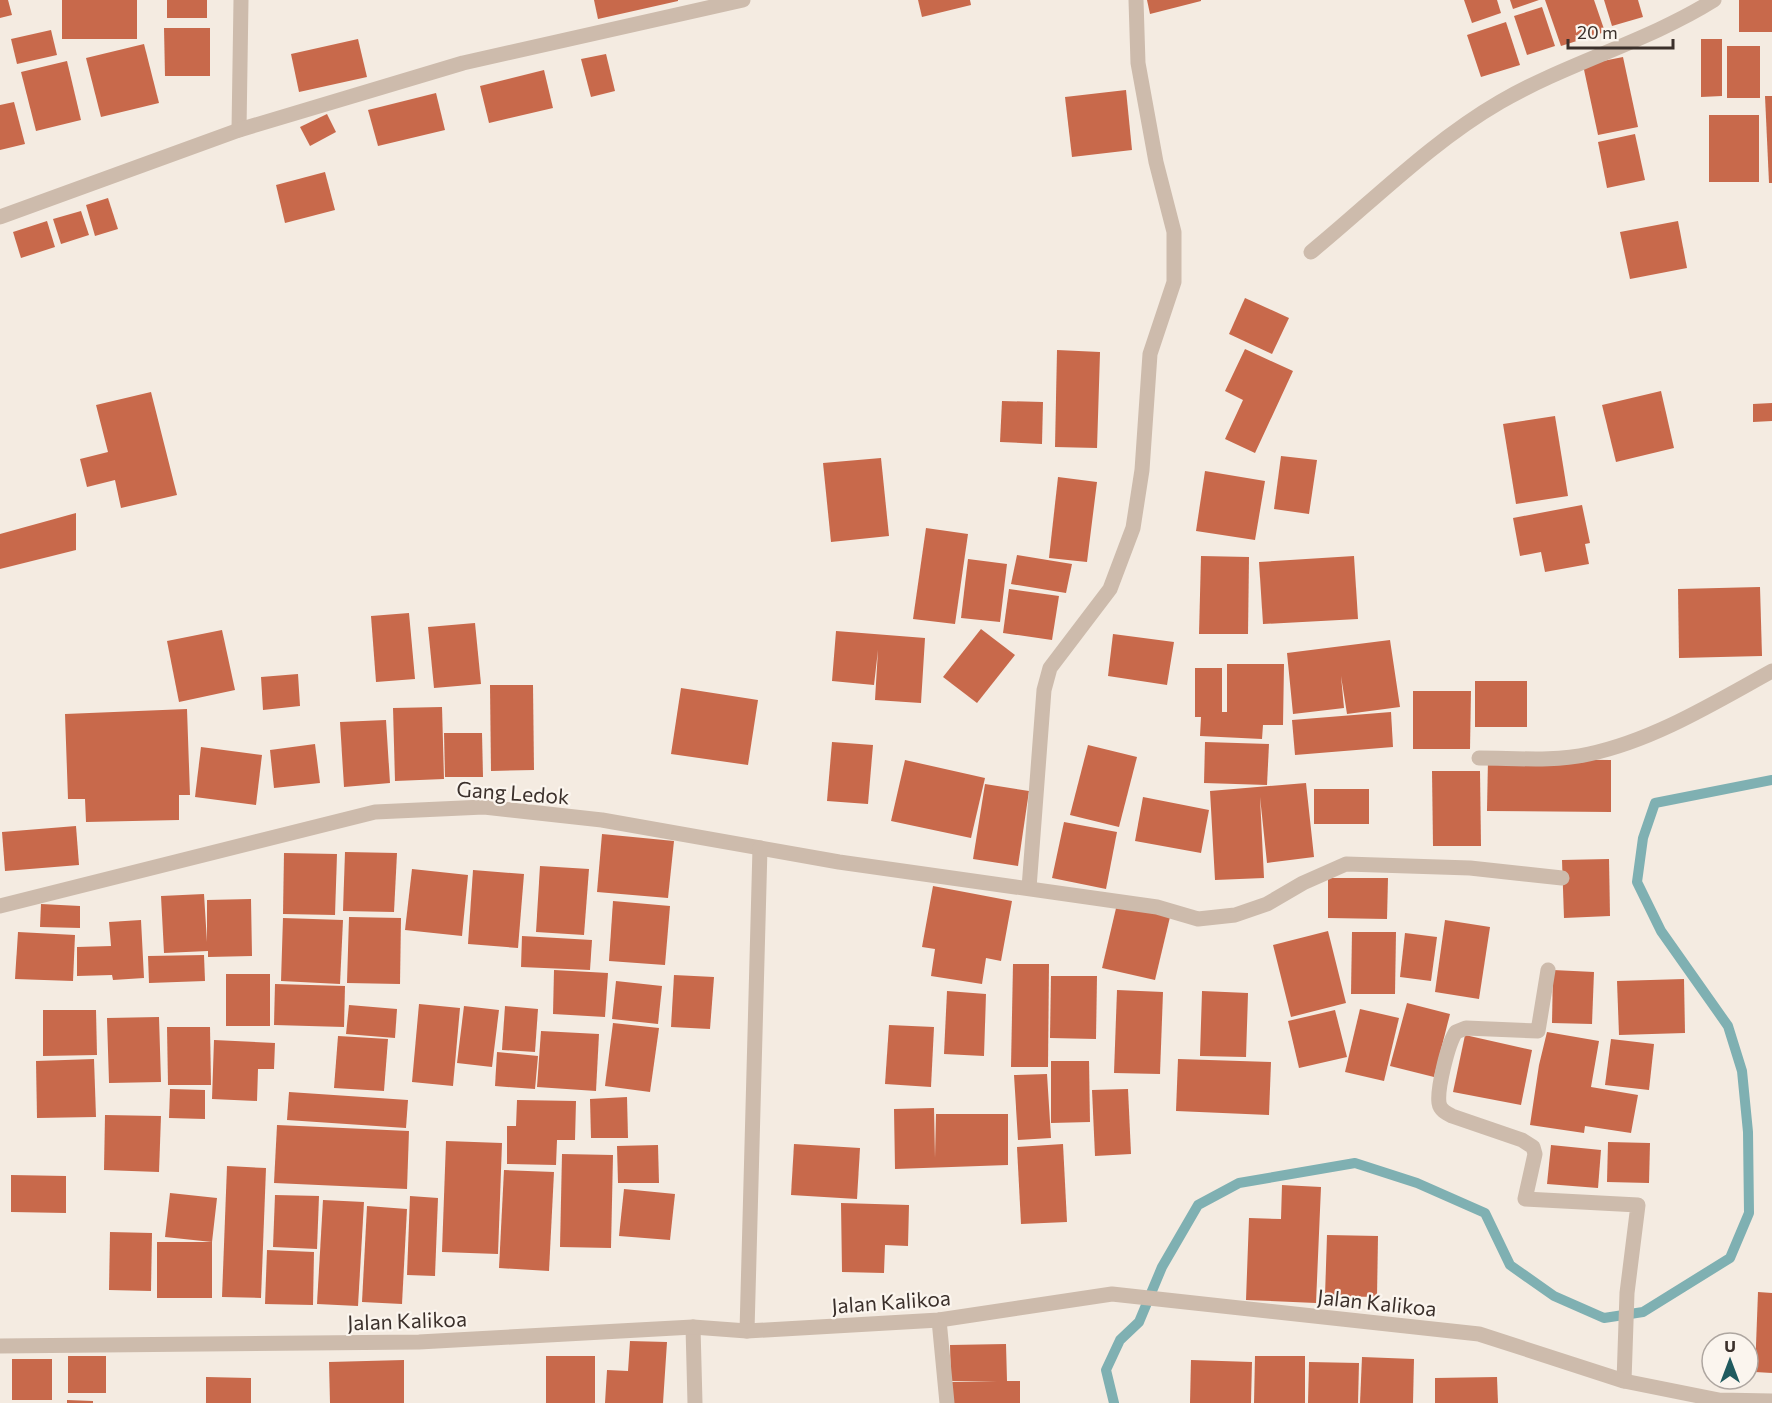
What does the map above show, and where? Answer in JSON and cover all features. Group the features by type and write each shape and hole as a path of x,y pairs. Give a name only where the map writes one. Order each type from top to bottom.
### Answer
{"street":[{"path":"239,130 241,0"},
{"path":"0,217 239,130 463,63 744,0"},
{"path":"1029,888 1044,690 1050,668 1110,589 1133,528 1142,470 1150,354 1174,282 1174,232 1156,162 1138,63 1136,0"},
{"path":"1311,252 1457,131 1501,102 1684,19 1714,0"},
{"path":"1479,758 1557,758 1587,755 1616,747 1662,729 1772,671"},
{"name":"Gang Ledok","path":"0,906 375,812 484,807 602,820 839,862 1157,907 1198,919 1235,915 1267,904 1303,883 1346,864 1470,868 1562,878"},
{"path":"747,1331 760,848"},
{"path":"1548,970 1538,1031 1466,1028 1456,1032 1448,1055 1439,1103 1444,1111 1452,1116 1522,1140 1533,1147 1534,1154 1525,1199 1638,1204 1627,1293 1624,1381"},
{"name":"Jalan Kalikoa","path":"0,1346 419,1342 693,1327 747,1331 939,1320 1112,1294 1479,1334 1624,1381 1719,1400 1772,1401"},
{"path":"939,1320 946,1403"},
{"path":"693,1327 695,1403"}],"building":[{"path":"0,0 8,0 12,15 0,18"},
{"path":"62,0 137,0 137,39 62,39"},
{"path":"167,0 207,0 207,18 167,18"},
{"path":"594,0 678,0 678,1 598,19"},
{"path":"918,0 970,0 971,5 922,17"},
{"path":"1147,0 1201,0 1201,1 1150,14"},
{"path":"1464,0 1497,0 1501,13 1472,23"},
{"path":"1510,0 1539,0 1513,9"},
{"path":"1545,0 1594,0 1605,32 1561,46"},
{"path":"1604,0 1638,0 1643,17 1612,26"},
{"path":"1739,0 1772,0 1772,32 1739,32"},
{"path":"1542,7 1555,46 1527,55 1514,16"},
{"path":"1506,22 1520,65 1481,77 1467,35"},
{"path":"164,28 210,28 210,76 165,76"},
{"path":"51,30 57,55 17,64 11,39"},
{"path":"358,39 367,77 299,92 291,54"},
{"path":"1701,39 1722,39 1722,96 1701,97"},
{"path":"144,44 159,103 101,117 86,58"},
{"path":"1727,46 1760,46 1760,98 1727,98"},
{"path":"606,54 615,91 591,97 581,59"},
{"path":"1623,57 1638,127 1598,135 1583,65"},
{"path":"67,61 81,120 36,131 21,72"},
{"path":"544,70 553,108 489,123 480,86"},
{"path":"1126,90 1132,150 1072,157 1065,97"},
{"path":"436,93 445,130 378,146 368,110"},
{"path":"1765,96 1772,96 1772,183 1769,183"},
{"path":"14,102 25,144 0,150 0,105"},
{"path":"327,114 336,132 310,146 300,127"},
{"path":"1709,115 1759,115 1759,182 1709,182"},
{"path":"1635,134 1645,180 1607,188 1598,142"},
{"path":"325,172 335,210 285,223 276,185"},
{"path":"108,198 118,229 95,236 86,205"},
{"path":"81,211 89,235 61,244 53,219"},
{"path":"47,221 55,247 21,258 13,232"},
{"path":"1678,221 1687,268 1630,279 1620,232"},
{"path":"1245,298 1289,318 1272,354 1229,334"},
{"path":"1245,349 1293,371 1255,453 1225,439 1243,400 1225,391"},
{"path":"1057,350 1100,352 1097,448 1055,447"},
{"path":"1661,391 1674,448 1616,462 1602,405"},
{"path":"151,392 177,495 121,508 115,480 87,487 80,459 108,452 96,405"},
{"path":"1002,401 1043,402 1042,444 1000,442"},
{"path":"1772,403 1772,421 1753,422 1753,404"},
{"path":"1555,416 1568,496 1516,504 1503,424"},
{"path":"1281,456 1317,460 1309,514 1274,509"},
{"path":"881,458 889,536 831,542 823,463"},
{"path":"1205,471 1265,481 1255,540 1196,531"},
{"path":"1058,477 1097,482 1087,562 1049,558"},
{"path":"1582,505 1590,543 1585,544 1589,564 1545,572 1541,552 1520,556 1513,518"},
{"path":"76,513 76,550 0,569 0,534"},
{"path":"926,528 968,534 955,624 913,619"},
{"path":"1017,555 1072,564 1066,593 1011,584"},
{"path":"1201,556 1249,557 1248,634 1199,634"},
{"path":"1354,556 1358,619 1263,624 1259,562"},
{"path":"968,559 1007,564 1000,622 961,618"},
{"path":"1760,587 1762,656 1679,658 1678,589"},
{"path":"1009,589 1059,596 1052,640 1003,633"},
{"path":"409,613 415,679 376,682 371,616"},
{"path":"475,623 481,684 434,688 428,627"},
{"path":"981,629 1015,655 977,703 943,677"},
{"path":"222,630 235,690 179,702 167,641"},
{"path":"836,631 925,638 921,703 875,700 878,650 874,685 832,681"},
{"path":"1113,634 1174,642 1167,685 1108,676"},
{"path":"1390,640 1400,707 1347,714 1341,676 1344,708 1293,714 1287,653"},
{"path":"1227,664 1284,664 1283,725 1263,725 1262,739 1200,736 1201,717 1195,717 1195,668 1222,668 1222,712 1227,712"},
{"path":"298,674 300,706 263,710 261,677"},
{"path":"1475,681 1527,681 1527,727 1475,727"},
{"path":"490,685 533,685 534,770 491,771"},
{"path":"681,688 758,700 748,765 671,754"},
{"path":"1413,691 1471,691 1470,749 1413,749"},
{"path":"442,707 444,779 395,781 393,708"},
{"path":"187,709 190,795 179,795 179,820 86,822 85,799 68,799 65,714"},
{"path":"1391,712 1393,747 1295,755 1292,720"},
{"path":"386,720 390,783 344,787 340,722"},
{"path":"444,733 482,733 483,777 445,777"},
{"path":"832,742 873,745 868,804 827,801"},
{"path":"1205,742 1269,744 1267,785 1204,783"},
{"path":"315,744 320,783 274,788 270,750"},
{"path":"1088,745 1137,757 1119,827 1070,815"},
{"path":"201,747 262,755 256,805 195,797"},
{"path":"1488,759 1611,760 1611,812 1487,811"},
{"path":"905,760 985,778 971,838 891,821"},
{"path":"1432,771 1480,771 1481,846 1433,846"},
{"path":"1306,783 1314,857 1267,863 1260,797 1264,878 1215,880 1210,791"},
{"path":"985,784 1029,791 1018,866 973,859"},
{"path":"1314,789 1369,789 1369,824 1314,824"},
{"path":"1143,797 1209,810 1201,853 1135,841"},
{"path":"1064,822 1117,832 1106,889 1052,878"},
{"path":"76,826 79,865 5,871 2,832"},
{"path":"602,834 674,841 668,898 597,892"},
{"path":"345,852 397,853 394,912 343,911"},
{"path":"284,853 337,854 335,915 283,914"},
{"path":"1609,859 1610,916 1564,918 1562,860"},
{"path":"540,866 589,869 584,935 536,932"},
{"path":"412,869 468,875 462,936 405,930"},
{"path":"473,870 524,874 518,948 468,944"},
{"path":"1328,878 1388,878 1387,919 1328,918"},
{"path":"933,886 1012,901 1001,961 986,958 982,984 931,976 935,949 922,947"},
{"path":"204,894 207,942 207,900 251,899 252,956 208,957 208,951 164,953 161,896"},
{"path":"613,901 670,906 665,965 609,961"},
{"path":"41,904 80,906 80,928 40,927"},
{"path":"1117,904 1170,917 1155,980 1102,968"},
{"path":"349,917 401,918 400,984 347,983"},
{"path":"283,918 343,920 340,984 281,981"},
{"path":"141,920 144,978 113,980 112,975 77,976 77,947 111,946 109,922"},
{"path":"1445,920 1490,927 1479,999 1435,992"},
{"path":"1328,931 1346,1003 1291,1017 1273,945"},
{"path":"18,932 75,935 73,981 15,979"},
{"path":"1352,932 1396,932 1395,994 1351,994"},
{"path":"1405,933 1437,937 1431,981 1400,977"},
{"path":"522,936 592,940 590,970 521,967"},
{"path":"204,955 205,981 149,983 148,956"},
{"path":"1013,964 1049,964 1048,1067 1011,1067"},
{"path":"554,970 608,973 605,1017 553,1014"},
{"path":"1553,970 1594,972 1592,1024 1552,1023"},
{"path":"226,974 270,974 270,1026 226,1026"},
{"path":"674,975 714,977 710,1029 671,1027"},
{"path":"1051,976 1097,976 1096,1039 1050,1038"},
{"path":"1684,979 1685,1033 1619,1035 1617,981"},
{"path":"616,981 662,986 658,1024 612,1019"},
{"path":"275,984 345,986 344,1027 274,1025"},
{"path":"1117,990 1163,992 1160,1074 1114,1073"},
{"path":"947,991 986,994 984,1056 944,1054"},
{"path":"1202,991 1248,993 1246,1057 1200,1056"},
{"path":"1407,1003 1450,1014 1434,1077 1390,1066"},
{"path":"419,1004 460,1008 453,1086 412,1082"},
{"path":"349,1005 397,1009 395,1038 346,1034"},
{"path":"464,1006 499,1010 492,1067 457,1063"},
{"path":"505,1006 538,1009 535,1052 502,1050"},
{"path":"1360,1009 1399,1018 1384,1081 1345,1072"},
{"path":"43,1010 96,1010 97,1055 43,1056"},
{"path":"1335,1010 1347,1057 1299,1068 1288,1021"},
{"path":"159,1017 161,1082 109,1083 107,1018"},
{"path":"613,1023 659,1028 650,1092 605,1086"},
{"path":"889,1025 934,1027 931,1087 885,1084"},
{"path":"167,1027 210,1027 211,1085 168,1085"},
{"path":"541,1031 599,1034 596,1091 537,1087"},
{"path":"1547,1032 1599,1041 1591,1087 1638,1095 1631,1133 1585,1126 1584,1133 1530,1125 1539,1065"},
{"path":"1465,1035 1532,1050 1521,1105 1453,1092"},
{"path":"338,1036 388,1039 384,1091 334,1088"},
{"path":"1611,1039 1654,1044 1649,1090 1605,1085"},
{"path":"214,1040 275,1043 274,1069 258,1069 257,1101 212,1099"},
{"path":"497,1052 538,1056 535,1089 495,1086"},
{"path":"94,1059 96,1117 37,1118 36,1061"},
{"path":"1178,1059 1271,1062 1269,1115 1176,1111"},
{"path":"1051,1061 1089,1061 1090,1122 1051,1123"},
{"path":"1047,1074 1051,1138 1018,1140 1014,1075"},
{"path":"170,1089 205,1090 205,1119 169,1118"},
{"path":"1128,1089 1131,1154 1095,1156 1092,1090"},
{"path":"289,1092 408,1100 406,1128 287,1120"},
{"path":"627,1097 628,1138 591,1138 590,1099"},
{"path":"517,1100 576,1101 575,1140 557,1140 556,1165 507,1164 507,1126 516,1126"},
{"path":"934,1108 935,1158 936,1114 1008,1114 1008,1165 895,1169 894,1109"},
{"path":"105,1115 161,1116 159,1172 104,1170"},
{"path":"277,1125 409,1131 407,1189 274,1183"},
{"path":"446,1141 502,1143 498,1254 442,1252"},
{"path":"1608,1142 1650,1143 1649,1183 1607,1182"},
{"path":"794,1144 860,1148 857,1199 791,1195"},
{"path":"1063,1144 1067,1222 1021,1224 1017,1147"},
{"path":"658,1145 659,1183 618,1183 617,1146"},
{"path":"1551,1145 1601,1150 1598,1188 1547,1184"},
{"path":"562,1154 613,1155 611,1248 560,1247"},
{"path":"227,1166 266,1168 261,1298 222,1297"},
{"path":"504,1170 554,1172 549,1271 499,1268"},
{"path":"11,1175 66,1176 66,1213 11,1212"},
{"path":"1282,1185 1321,1187 1316,1303 1246,1300 1249,1218 1281,1219"},
{"path":"624,1189 675,1194 670,1240 619,1236"},
{"path":"170,1193 217,1198 212,1242 165,1237"},
{"path":"275,1195 319,1196 317,1249 273,1247"},
{"path":"410,1196 438,1198 435,1276 407,1275"},
{"path":"323,1200 364,1202 358,1306 317,1304"},
{"path":"841,1203 909,1205 908,1246 885,1245 884,1273 842,1272"},
{"path":"367,1206 407,1209 402,1304 362,1302"},
{"path":"110,1232 152,1233 151,1291 109,1290"},
{"path":"1327,1235 1378,1236 1377,1297 1325,1296"},
{"path":"157,1242 212,1242 212,1298 157,1298"},
{"path":"267,1250 314,1252 313,1305 265,1304"},
{"path":"1758,1292 1772,1293 1772,1373 1760,1372 1760,1331 1757,1331"},
{"path":"630,1341 667,1342 663,1403 605,1403 607,1370 628,1371"},
{"path":"1006,1344 1007,1381 1020,1381 1020,1403 950,1403 950,1382 997,1381 951,1381 950,1345"},
{"path":"68,1356 106,1356 106,1393 68,1393"},
{"path":"546,1356 595,1356 595,1403 546,1403"},
{"path":"1255,1356 1305,1356 1305,1403 1254,1403"},
{"path":"1362,1357 1414,1359 1413,1403 1360,1403"},
{"path":"12,1359 52,1359 52,1400 12,1400"},
{"path":"404,1360 404,1403 330,1403 329,1362"},
{"path":"1191,1360 1252,1362 1251,1403 1190,1403"},
{"path":"1309,1362 1359,1363 1358,1403 1308,1403"},
{"path":"206,1377 251,1378 251,1403 206,1403"},
{"path":"1497,1377 1498,1403 1435,1403 1435,1378"},
{"path":"67,1400 93,1401 93,1403 67,1403"}],"waterway":[{"path":"1114,1403 1106,1370 1120,1340 1139,1322 1162,1267 1198,1205 1239,1183 1355,1163 1417,1183 1485,1213 1510,1265 1554,1296 1604,1318 1643,1312 1730,1258 1749,1213 1748,1132 1742,1071 1728,1026 1661,931 1637,882 1643,838 1655,803 1772,780"}]}
